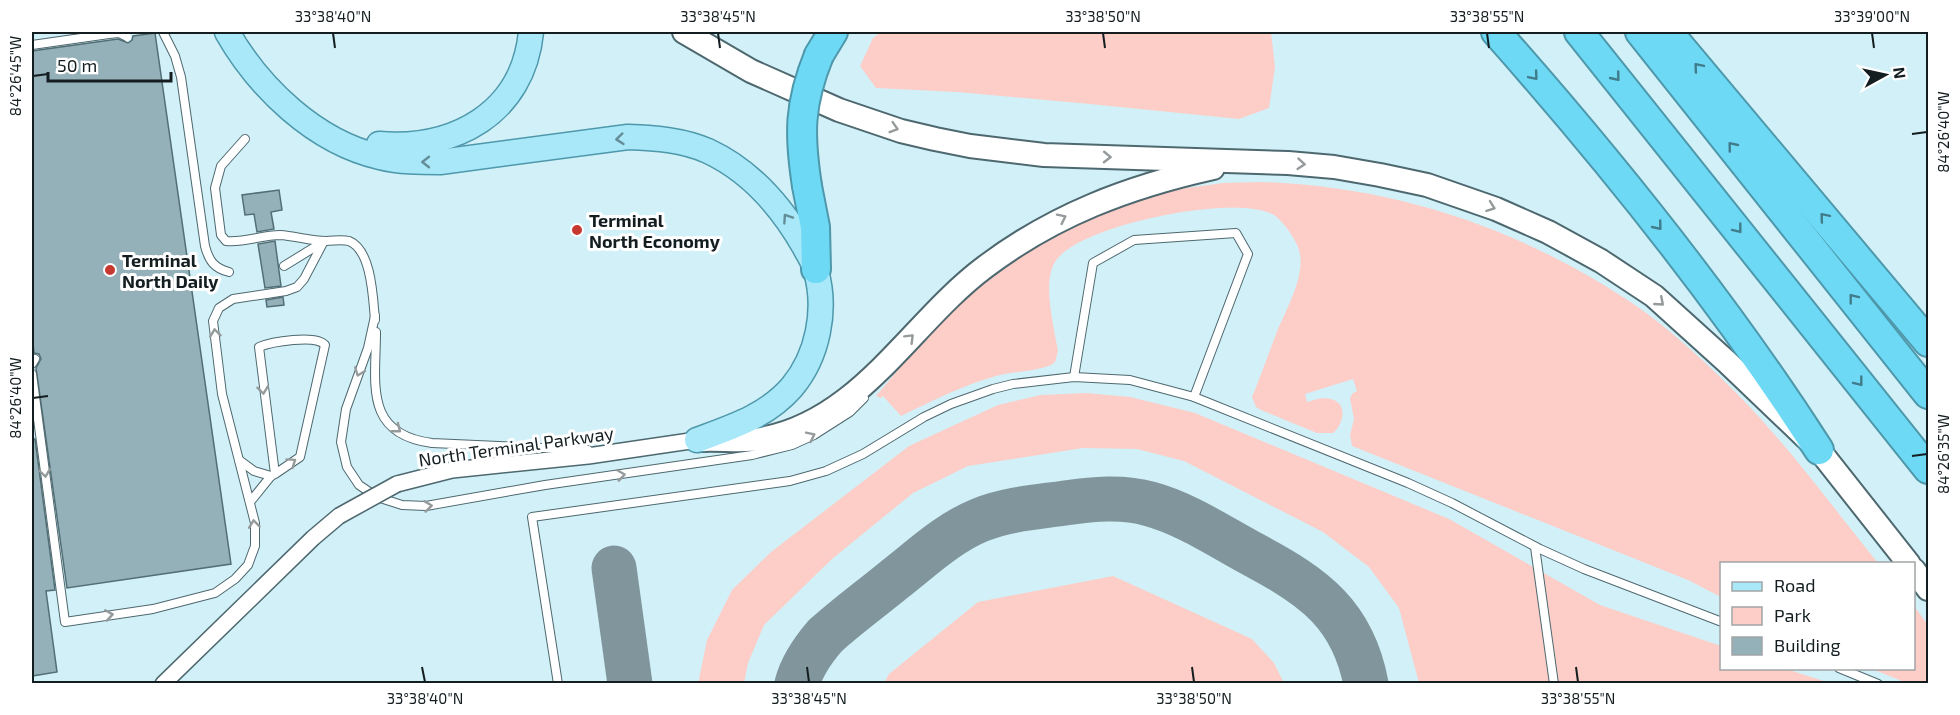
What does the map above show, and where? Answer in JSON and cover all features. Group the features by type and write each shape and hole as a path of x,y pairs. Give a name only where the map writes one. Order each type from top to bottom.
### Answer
{"highway":[{"path":"1496,32 1574,123 1682,257 1788,401 1819,450"},
{"path":"1579,32 1929,470"},
{"path":"1640,32 1929,394"},
{"path":"1668,32 1929,342"},
{"path":"816,269 815,227 802,155 803,105 808,82 826,43"}],"main road":[{"path":"227,32 251,69 268,88 308,123 356,150 380,157 440,162 628,138 654,138 685,142 731,163 764,190 778,205 816,269 821,315 818,336 802,372 779,400 756,417 697,440"},
{"path":"335,138 373,144 401,145 430,142 464,131 490,115 512,89 525,64 531,32"},
{"path":"684,32 751,71 838,110 901,131 970,146 1016,152 1243,163 1288,163 1334,167 1427,185 1496,209 1548,232 1601,261 1654,296 1819,450 1907,562"},
{"path":"697,440 759,439 790,431 829,412 844,402 982,269 1035,232 1087,206 1134,189 1184,175 1243,163"},
{"path":"1915,571 1929,589"}],"street":[{"name":"North Terminal Parkway","path":"163,684 313,538 339,516 397,484 452,470 697,440"}],"lane":[{"path":"163,32 175,56 181,77 208,258 214,267 230,272"},
{"path":"32,45 119,33 127,36"},
{"path":"245,139 221,166 215,188 221,235 226,241 235,242 279,235 324,241 343,240 360,248 368,265 375,316 375,397 391,425 409,438 432,443 629,450"},
{"path":"1074,377 1093,262 1134,240 1236,233 1248,254 1194,397"},
{"path":"284,266 324,241"},
{"path":"32,374 64,622 153,609 215,593 236,579 248,564 255,546 255,523 222,394 213,321 219,308 233,299 286,291 297,287 304,279 324,241"},
{"path":"375,316 368,348 343,420 342,452 352,477 359,484 386,501 411,507 752,455 792,445 814,435 850,412 870,391 884,364"},
{"path":"250,502 273,475 300,457 325,345 322,341 314,339 267,344 259,347 273,475"},
{"path":"558,684 532,517 790,481 826,471 863,454 905,426 974,395 1013,384 1074,377 1130,380 1194,397 1408,483 1584,569 1720,621"},
{"path":"239,460 254,471 273,475"},
{"path":"1535,547 1554,684"},
{"path":"1842,670 1878,684"}],"green space":[{"path":"881,32 1271,32 1275,67 1269,108 1239,119 957,92 876,88 860,66 873,38"},
{"path":"1261,182 1311,185 1360,192 1408,203 1455,216 1501,233 1546,253 1590,277 1662,325 1732,389 1780,441 1877,562 1720,562 1720,596 1688,580 1352,446 1350,435 1354,419 1350,398 1357,391 1353,379 1305,394 1307,402 1328,398 1340,405 1342,419 1333,433 1317,433 1261,410 1256,407 1252,397 1295,289 1300,257 1294,239 1281,221 1274,215 1255,209 1194,210 1159,216 1093,236 1069,248 1055,262 1049,281 1050,305 1058,351 1055,362 1051,365 1003,374 972,384 901,416 883,396 881,398 876,396 943,317 1006,263 1092,214 1165,191 1223,183"},
{"path":"1086,393 1130,397 1195,413 1449,519 1600,605 1720,646 1720,670 1789,670 1830,683 1419,683 1399,608 1369,567 1323,532 1184,461 1137,449 1083,448 968,466 913,493 832,559 764,625 748,663 744,683 698,684 707,640 732,590 771,552 909,446 998,405 1041,395"},
{"path":"1113,576 1252,639 1274,663 1284,683 884,683 889,674 978,602"},
{"path":"1915,607 1928,625 1928,683 1907,683 1874,670 1915,670"}],"building":[{"name":"Terminal North Daily","path":"155,33 231,564 67,588 36,368 41,359 39,354 34,353 32,334 32,51 118,39 128,43 133,36"},
{"path":"279,190 282,210 271,212 274,229 257,232 254,214 245,215 242,195"},
{"path":"275,241 281,286 265,288 258,244"},
{"path":"283,297 284,305 267,307 266,300"},
{"path":"32,439 35,439 55,590 46,591 57,672 32,676"}],"taxiway":[{"path":"797,684 808,658 825,636 925,555 968,525 1011,511 1108,499 1139,501 1164,508 1191,520 1296,579 1313,592 1341,621 1360,660 1366,684"},
{"path":"614,568 630,684"}],"place":[{"name":"Terminal North Economy","path":"577,230"},
{"name":"Terminal North Daily","path":"110,270"}]}
